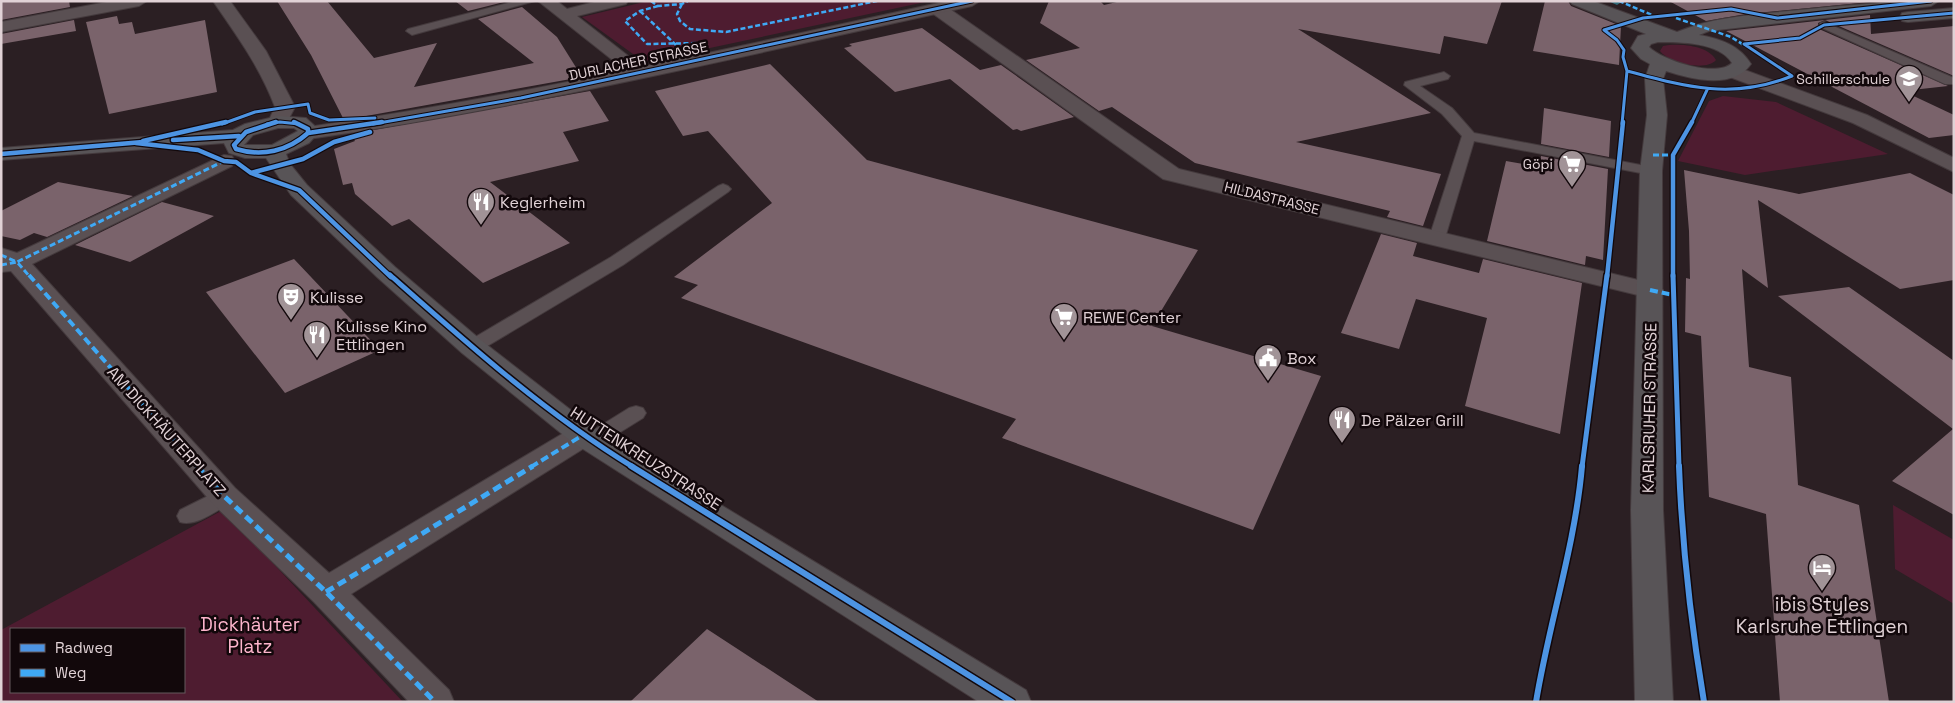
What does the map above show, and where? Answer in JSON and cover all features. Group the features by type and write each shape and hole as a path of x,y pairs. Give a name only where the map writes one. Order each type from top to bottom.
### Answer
{"main road":[{"path":"1571,3 1673,37 1718,46 1741,59 1741,68 1734,72 1723,74 1691,72 1659,63 1642,52 1640,48 1642,42 1652,38 1673,37 1704,26 1730,22 1931,1"},
{"path":"1571,3 1616,25 1642,42"},
{"path":"1718,46 1731,37 1753,32 1954,13"},
{"name":"KARLSRUHER STRASSE","path":"1654,702 1647,510 1651,171 1657,115 1654,78 1659,63"},
{"path":"1657,115 1691,72"},
{"name":"DURLACHER STRASSE","path":"1,154 239,136 256,127 276,136 295,143 308,133 308,129 299,122 276,136 242,152 234,145 239,136"},
{"name":"HUTTENKREUZSTRASSE","path":"276,136 280,166 299,190 386,272 472,347 587,438 1012,702"}],"street":[{"path":"1,27 139,1"},
{"path":"221,1 244,29 273,76 284,107 276,136"},
{"path":"546,1 641,72"},
{"path":"565,14 620,1"},
{"name":"DURLACHER STRASSE","path":"308,133 413,118 641,72 972,1"},
{"name":"HILDASTRASSE","path":"938,9 1172,174 1650,290"},
{"path":"1734,72 1860,118 1954,166"},
{"name":"AM DICKHÄUTERPLATZ","path":"224,161 6,261 224,496 326,592 435,702"},
{"path":"326,592 587,438"}],"lane":[{"path":"412,31 530,1"},
{"path":"1824,25 1950,81"},
{"path":"1444,76 1410,85 1447,111 1469,136 1651,171"},
{"path":"1437,238 1469,136"},
{"path":"472,347 617,261 723,189"},
{"path":"587,438 636,413"},
{"path":"188,516 224,496"}],"green space":[{"path":"648,1 930,1 644,62 582,17"},
{"path":"1682,45 1702,49 1716,60 1711,64 1696,66 1679,62 1660,51 1663,46"},
{"path":"1723,96 1776,102 1888,154 1745,175 1678,161 1709,101"},
{"path":"1893,505 1954,540 1954,604 1895,569"},
{"name":"Dickhäuter Platz","path":"223,510 403,702 1,702 1,630"}],"building":[{"path":"1,1 69,1 70,7 1,20"},
{"path":"277,1 327,1 374,58 437,43 414,87 534,63 478,19 522,7 557,37 582,77 344,120 311,55"},
{"path":"455,1 508,1 468,11"},
{"path":"1049,1 1100,1 1104,5 1121,1 1502,1 1487,44 1444,36 1440,54 1298,29 1431,113 1296,142 1441,174 1423,226 1387,217 1390,211 1195,163 1112,107 1099,111 1026,60 1080,48 1040,23"},
{"path":"1545,1 1568,1 1571,6 1621,26 1619,65 1533,51"},
{"path":"1669,1 1870,2 1746,14 1706,21"},
{"name":"Schillerschule","path":"1870,15 1871,34 1954,26 1954,76 1825,20"},
{"path":"117,16 119,24 132,22 135,34 205,20 217,92 109,114 86,22"},
{"path":"74,20 76,31 1,44 1,34"},
{"name":"Schillerschule","path":"1825,20 1818,23 1819,29 1948,86 1903,91 1954,115 1954,135 1929,138 1726,31"},
{"path":"922,28 980,70 1001,65 1074,117 1021,131 1013,130 950,79 895,92 844,48 852,46 849,44"},
{"path":"770,64 867,160 1198,250 1152,326 1321,376 1253,530 1002,438 1016,419 681,298 698,285 674,277 772,203 708,131 683,136 655,91"},
{"path":"590,91 609,121 563,132 579,161 490,182 570,243 483,283 409,219 392,226 355,194 352,183 343,185 334,149 355,141 351,134"},
{"path":"1544,108 1611,121 1609,157 1541,144"},
{"path":"1541,156 1608,169 1603,260 1586,256 1585,265 1487,241 1506,161 1540,167"},
{"path":"1684,170 1799,194 1910,173 1954,195 1954,280 1900,289 1758,200 1768,288 1742,269 1749,367 1791,377 1798,485 1859,505 1889,702 1780,702 1766,514 1709,497 1701,336 1685,332 1686,278 1690,279 1689,231"},
{"path":"58,182 133,196 47,237 34,233 20,240 1,236 1,211"},
{"path":"162,202 214,216 130,262 75,245"},
{"path":"1381,234 1417,243 1413,256 1479,273 1483,259 1582,283 1560,434 1465,406 1487,318 1416,299 1399,349 1341,333"},
{"name":"Kulisse","path":"294,259 380,350 285,393 206,292"},
{"path":"1849,287 1954,361 1954,515 1892,481 1953,429 1778,296"},
{"path":"707,629 819,702 630,702"}],"waterway":[{"path":"1611,1 1617,3"}],"marked path":[{"path":"651,1 658,6 682,4 688,1"},
{"path":"682,4 677,14 685,26 697,31 726,32 877,1"},
{"path":"1619,1 1652,15"},
{"path":"658,6 640,11 625,21 647,44 676,45 702,43"},
{"path":"640,11 676,45"},
{"path":"1676,18 1731,37 1747,47"},
{"path":"1653,155 1673,155"},
{"path":"1,255 17,262 224,161"},
{"path":"1,265 17,262 224,496 326,592 435,702"},
{"path":"1650,290 1673,295 1673,292"},
{"path":"326,592 583,435"}],"cycle path":[{"path":"308,133 308,129 301,124 280,122 256,127 238,138 234,145 236,149 245,152 274,151 293,144 308,133 413,118 521,98 972,1"},
{"path":"1604,30 1643,18 1731,9 1777,18 1931,1"},
{"path":"1744,44 1800,38 1824,25 1954,13"},
{"path":"1536,702 1543,658 1579,501 1584,444 1607,279 1627,71 1623,57 1624,50 1617,40 1604,30"},
{"path":"1627,71 1689,87 1731,91 1772,84 1792,76 1744,44"},
{"path":"1704,702 1692,632 1681,521 1673,295 1673,155 1700,108 1707,90"},
{"path":"143,141 221,124 255,112 308,104 310,113 329,120 375,118"},
{"path":"251,173 303,159 334,142 370,132"},
{"path":"173,140 239,136"},
{"path":"1,154 143,142"},
{"path":"136,143 198,150 224,161 236,162 251,173 299,190 386,272 472,347 591,441 1012,702"}],"place":[{"name":"Schillerschule","path":"1909,103"},
{"name":"Göpi","path":"1572,188"},
{"name":"Keglerheim","path":"481,226"},
{"name":"Kulisse","path":"291,321"},
{"name":"REWE Center","path":"1064,341"},
{"name":"Kulisse Kino Ettlingen","path":"317,359"},
{"name":"Box","path":"1268,382"},
{"name":"De Pälzer Grill","path":"1342,444"},
{"name":"ibis Styles Karlsruhe Ettlingen","path":"1822,592"}]}
